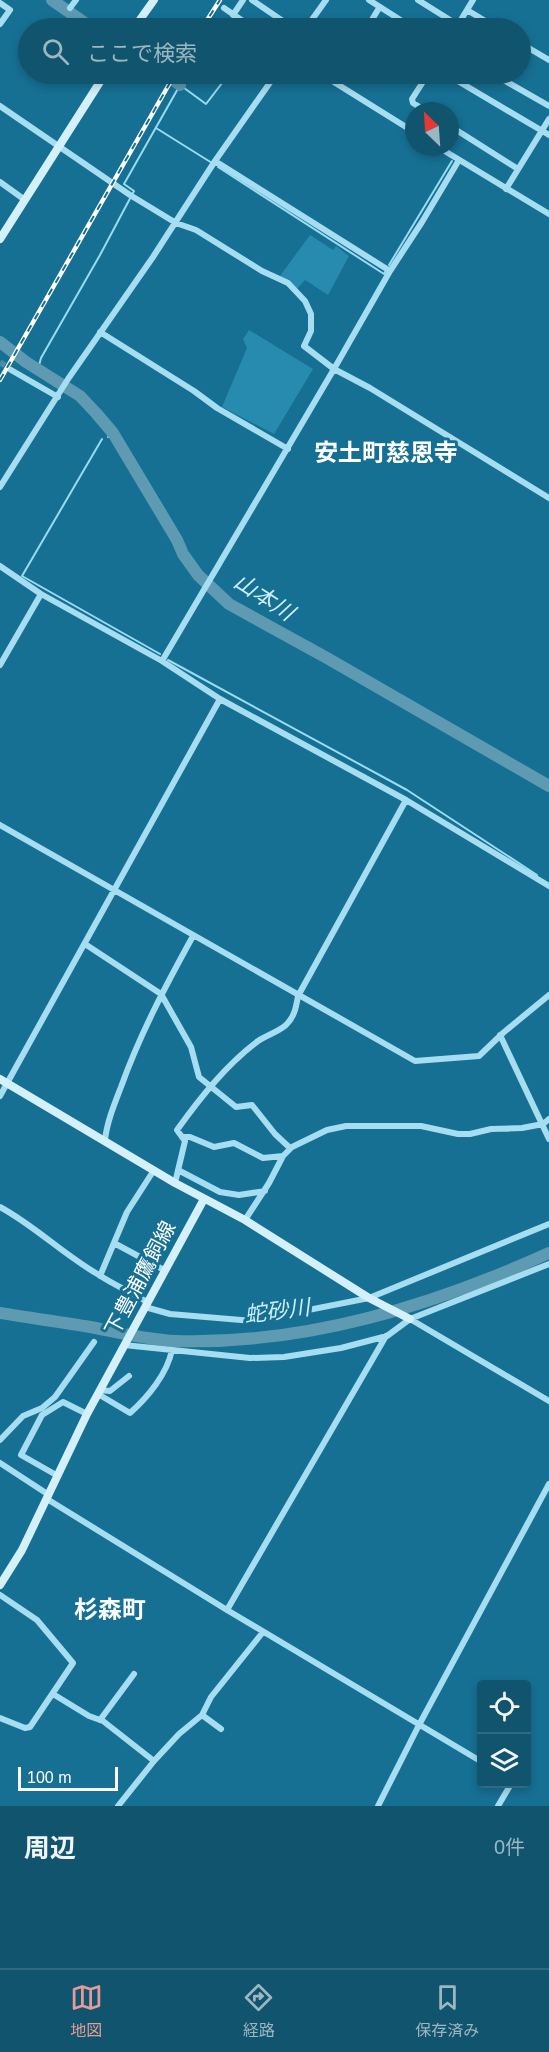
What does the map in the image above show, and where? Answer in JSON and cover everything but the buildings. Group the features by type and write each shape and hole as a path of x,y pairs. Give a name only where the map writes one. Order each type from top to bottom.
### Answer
{"main road":[{"path":"141,18 154,0"},
{"path":"0,238 98,84"},
{"path":"4,1081 175,1183 245,1220 369,1298 411,1319"},
{"name":"下豊浦鷹飼線","path":"2,1579 22,1550 87,1414 204,1199"}],"street":[{"path":"70,8 76,0"},
{"path":"233,15 243,0"},
{"path":"252,0 278,18"},
{"path":"313,18 326,0"},
{"path":"369,0 396,18"},
{"path":"418,0 444,18"},
{"path":"462,18 473,0"},
{"path":"0,3 10,10 0,24"},
{"path":"224,8 238,18"},
{"path":"374,18 380,8"},
{"path":"467,10 480,18"},
{"path":"531,49 549,60"},
{"path":"0,487 100,332 269,84"},
{"path":"337,84 405,126"},
{"path":"414,102 412,99 422,84"},
{"path":"463,84 549,135"},
{"path":"510,84 549,106"},
{"path":"0,106 131,196 176,223 196,230 262,271 284,280 305,301 311,315 311,331 304,346 334,369 370,388 549,498"},
{"path":"506,189 549,119"},
{"path":"459,132 518,169"},
{"path":"453,156 549,214"},
{"path":"162,661 390,271 423,222 459,160"},
{"path":"215,161 390,271"},
{"path":"0,183 25,200"},
{"path":"100,332 217,408 288,448"},
{"path":"11,370 58,396"},
{"path":"0,567 41,594 162,661 220,699 406,800 549,886"},
{"path":"0,665 41,594"},
{"path":"0,1095 4,1081 85,944 220,699"},
{"path":"175,1183 185,1141 177,1130 197,1103 257,1042 285,1026 295,1014 298,996 406,800"},
{"path":"0,825 415,1061 478,1056 549,995"},
{"path":"105,1140 107,1125 129,1063 193,936"},
{"path":"85,944 162,994 191,1047 199,1077 236,1107 252,1105 275,1134 290,1148"},
{"path":"500,1035 546,1122 549,1139"},
{"path":"245,1220 290,1148 327,1130 346,1126 421,1126 458,1134 470,1134 490,1129 522,1128 546,1122"},
{"path":"182,1137 190,1137 214,1147 234,1143 263,1158 283,1156"},
{"path":"100,1276 133,1200 154,1170"},
{"path":"178,1170 220,1192 239,1195 265,1191"},
{"path":"204,1199 210,1194 220,1192"},
{"path":"0,1207 100,1276 122,1287 146,1304 170,1314 253,1321 369,1298 549,1224"},
{"path":"114,1243 164,1270"},
{"path":"124,1345 250,1358 284,1357 341,1348 387,1336 411,1319 549,1264"},
{"path":"411,1319 549,1401"},
{"path":"226,1610 387,1336"},
{"path":"0,1440 23,1416 42,1408 55,1397 94,1342"},
{"path":"99,1392 130,1413 158,1381 169,1363 172,1350"},
{"path":"99,1392 110,1391 129,1376"},
{"path":"58,1476 21,1455 27,1442 42,1415 63,1402 87,1414"},
{"path":"0,1463 48,1497 226,1610 477,1759"},
{"path":"378,1806 549,1484"},
{"path":"0,1595 37,1620 73,1663 28,1728 0,1718"},
{"path":"118,1806 154,1761 179,1734 202,1715 211,1697 263,1632"},
{"path":"100,1720 134,1674"},
{"path":"52,1694 100,1720 154,1761"},
{"path":"202,1715 221,1729"},
{"path":"498,1806 509,1788"}],"shaded area":[{"path":"310,235 333,250 336,246 349,256 328,295 305,280 297,289 280,276"},
{"path":"249,330 313,369 274,434 222,407 247,348 243,339"}],"waterway":[{"path":"52,0 78,18"},
{"path":"38,369 41,358 134,191 124,184 180,85 206,104 221,84"},
{"path":"156,128 212,163"},
{"path":"389,265 452,161"},
{"path":"218,167 384,274 385,272"},
{"name":"山本川","path":"0,342 26,362 80,396 96,413 113,433 177,540 183,554 198,575 229,604 549,786"},
{"name":"山本川","path":"108,437 113,433"},
{"path":"102,439 22,576 160,654"},
{"path":"168,660 407,790 537,875"},
{"name":"蛇砂川","path":"0,1313 175,1341 224,1341 272,1336 320,1329 414,1305 459,1290 549,1253"}],"tunnel":[{"path":"0,362 11,370"}],"railway":[{"path":"208,18 220,0"},
{"path":"0,380 169,84"}],"district":[{"name":"安土町慈恩寺","path":"386,452"},
{"name":"杉森町","path":"110,1609"}]}
